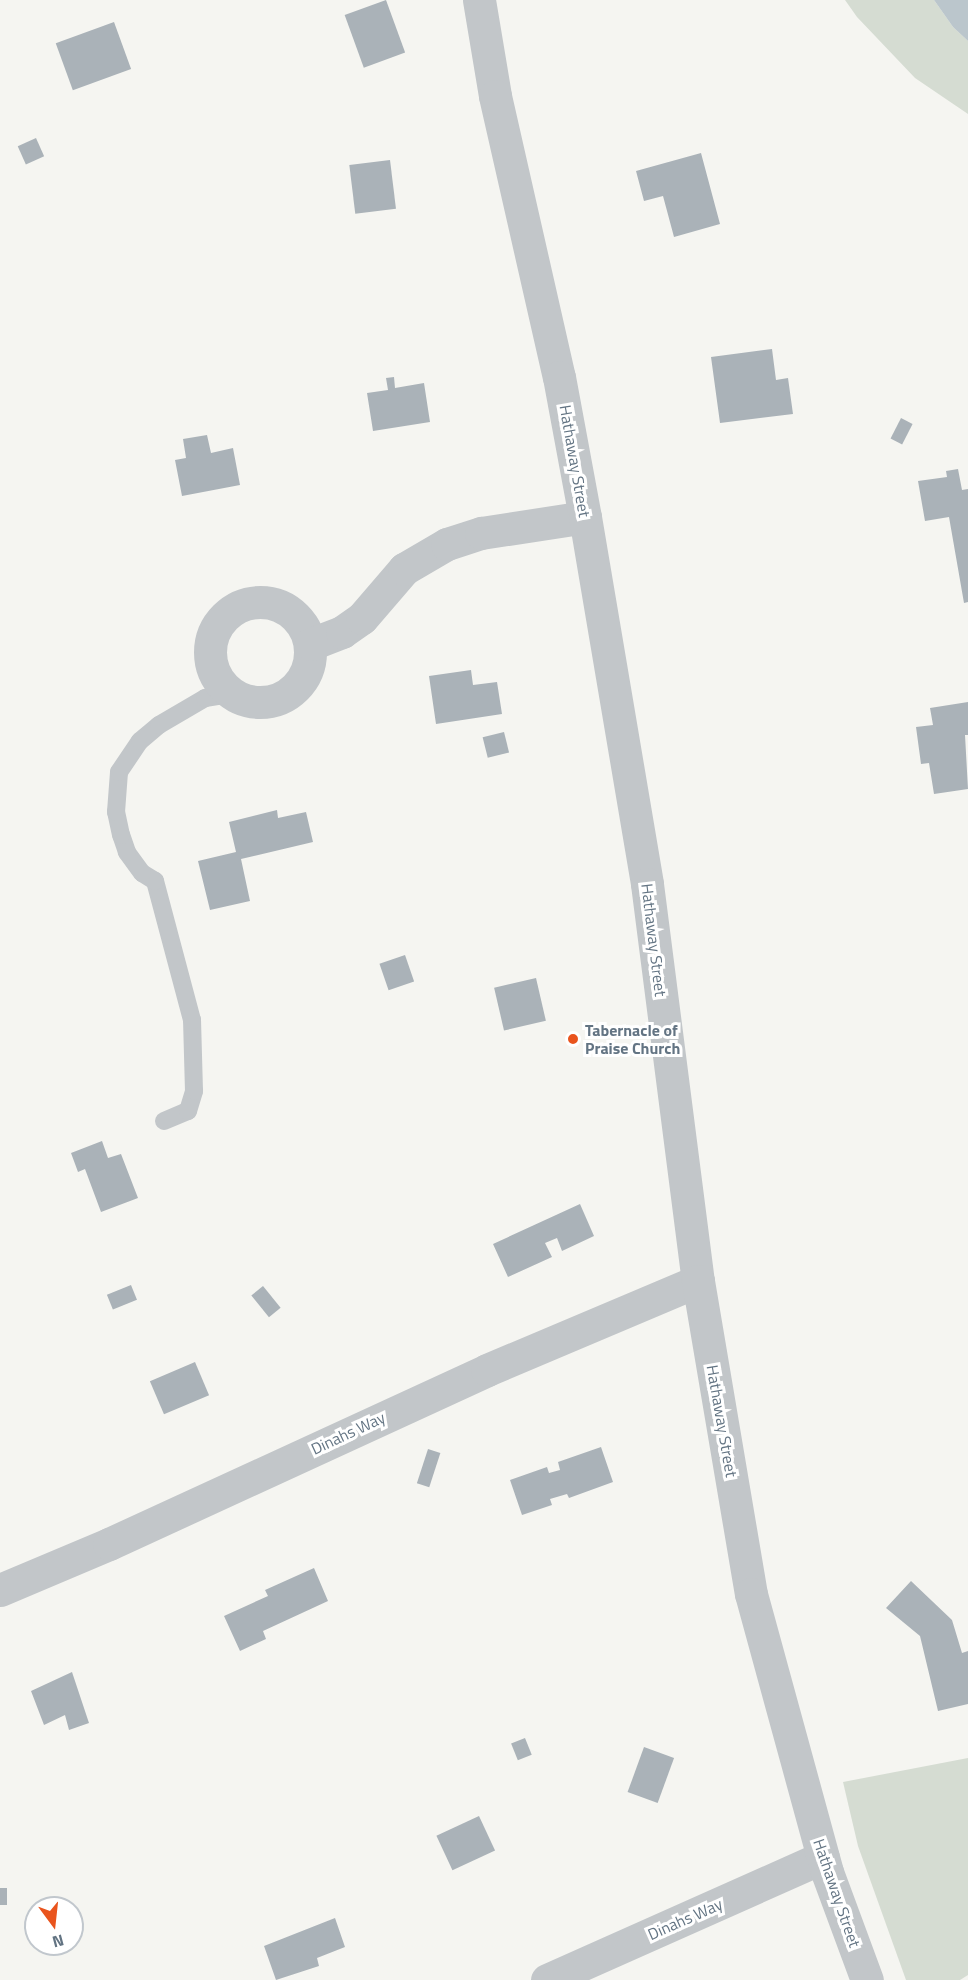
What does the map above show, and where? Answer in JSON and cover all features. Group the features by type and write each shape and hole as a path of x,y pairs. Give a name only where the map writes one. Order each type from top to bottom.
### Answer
{"street":[{"name":"Hathaway Street","path":"479,0 495,96 559,377 585,517 647,884 698,1281 751,1594 823,1857 867,1980"},
{"path":"310,644 342,632 362,618 404,569 447,544 481,533 585,517"},
{"path":"266,602 281,606 300,621 310,644 310,661 305,677 294,690 279,699 262,703 246,701 230,693 215,674 209,650 213,634 221,619 234,609 249,603 266,602"},
{"name":"Dinahs Way","path":"0,1590 109,1544 487,1370 698,1281"},
{"name":"Dinahs Way","path":"547,1980 823,1857"}],"lane":[{"path":"164,1121 188,1111 194,1091 192,1020 155,881 142,873 127,852 116,812 119,772 140,741 159,725 206,698 230,693"}],"shaded area":[{"path":"845,0 934,0 953,27 968,41 968,114 915,78 857,17"},
{"path":"934,0 968,0 968,41 953,27"},
{"path":"968,1758 968,1975 960,1980 906,1980 858,1846 843,1782"}],"building":[{"path":"386,0 405,53 364,68 345,15"},
{"path":"114,22 131,69 73,90 56,43"},
{"path":"36,138 44,156 26,164 18,146"},
{"path":"701,153 720,224 674,237 663,196 644,201 636,171"},
{"path":"390,160 396,209 355,214 349,165"},
{"path":"772,349 776,380 788,378 793,414 720,423 711,357"},
{"path":"394,377 395,388 424,383 430,422 373,431 367,393 388,390 386,378"},
{"path":"901,418 913,424 902,444 891,438"},
{"path":"207,435 211,453 233,448 240,485 182,496 175,460 186,458 183,439"},
{"path":"958,469 962,490 968,489 968,602 964,603 949,517 925,521 918,481 947,477 946,471"},
{"path":"471,670 473,685 497,682 502,714 436,724 429,676"},
{"path":"968,702 968,735 965,735 968,789 934,794 929,763 921,764 916,727 933,725 930,708"},
{"path":"504,732 509,752 488,758 483,737"},
{"path":"277,810 278,818 306,812 313,842 241,859 250,901 210,910 198,861 236,852 229,822"},
{"path":"405,955 414,981 389,990 379,964"},
{"path":"536,978 546,1021 504,1031 494,988"},
{"path":"102,1141 108,1158 121,1154 138,1198 101,1212 85,1169 78,1172 71,1153"},
{"path":"580,1204 594,1236 562,1251 557,1238 545,1243 552,1257 508,1277 493,1244"},
{"path":"131,1285 137,1300 113,1310 107,1295"},
{"path":"263,1286 281,1308 269,1317 251,1295"},
{"path":"195,1362 209,1395 164,1414 150,1381"},
{"path":"601,1447 613,1482 569,1498 567,1494 550,1499 552,1505 522,1515 510,1480 547,1467 549,1473 560,1470 558,1462"},
{"path":"428,1449 440,1453 429,1487 417,1483"},
{"path":"314,1568 328,1601 263,1631 266,1639 240,1651 224,1616 268,1596 265,1590"},
{"path":"911,1581 952,1620 962,1653 968,1651 968,1704 938,1711 920,1636 886,1608"},
{"path":"72,1672 89,1723 69,1730 65,1715 44,1725 31,1691"},
{"path":"525,1738 532,1755 518,1760 511,1744"},
{"path":"644,1747 674,1758 658,1803 628,1792"},
{"path":"479,1816 495,1850 452,1870 436,1836"},
{"path":"0,1888 7,1888 7,1905 0,1905"},
{"path":"335,1918 345,1947 317,1958 319,1966 276,1980 264,1946"}],"place":[{"name":"Tabernacle of Praise Church","path":"573,1039"}]}
